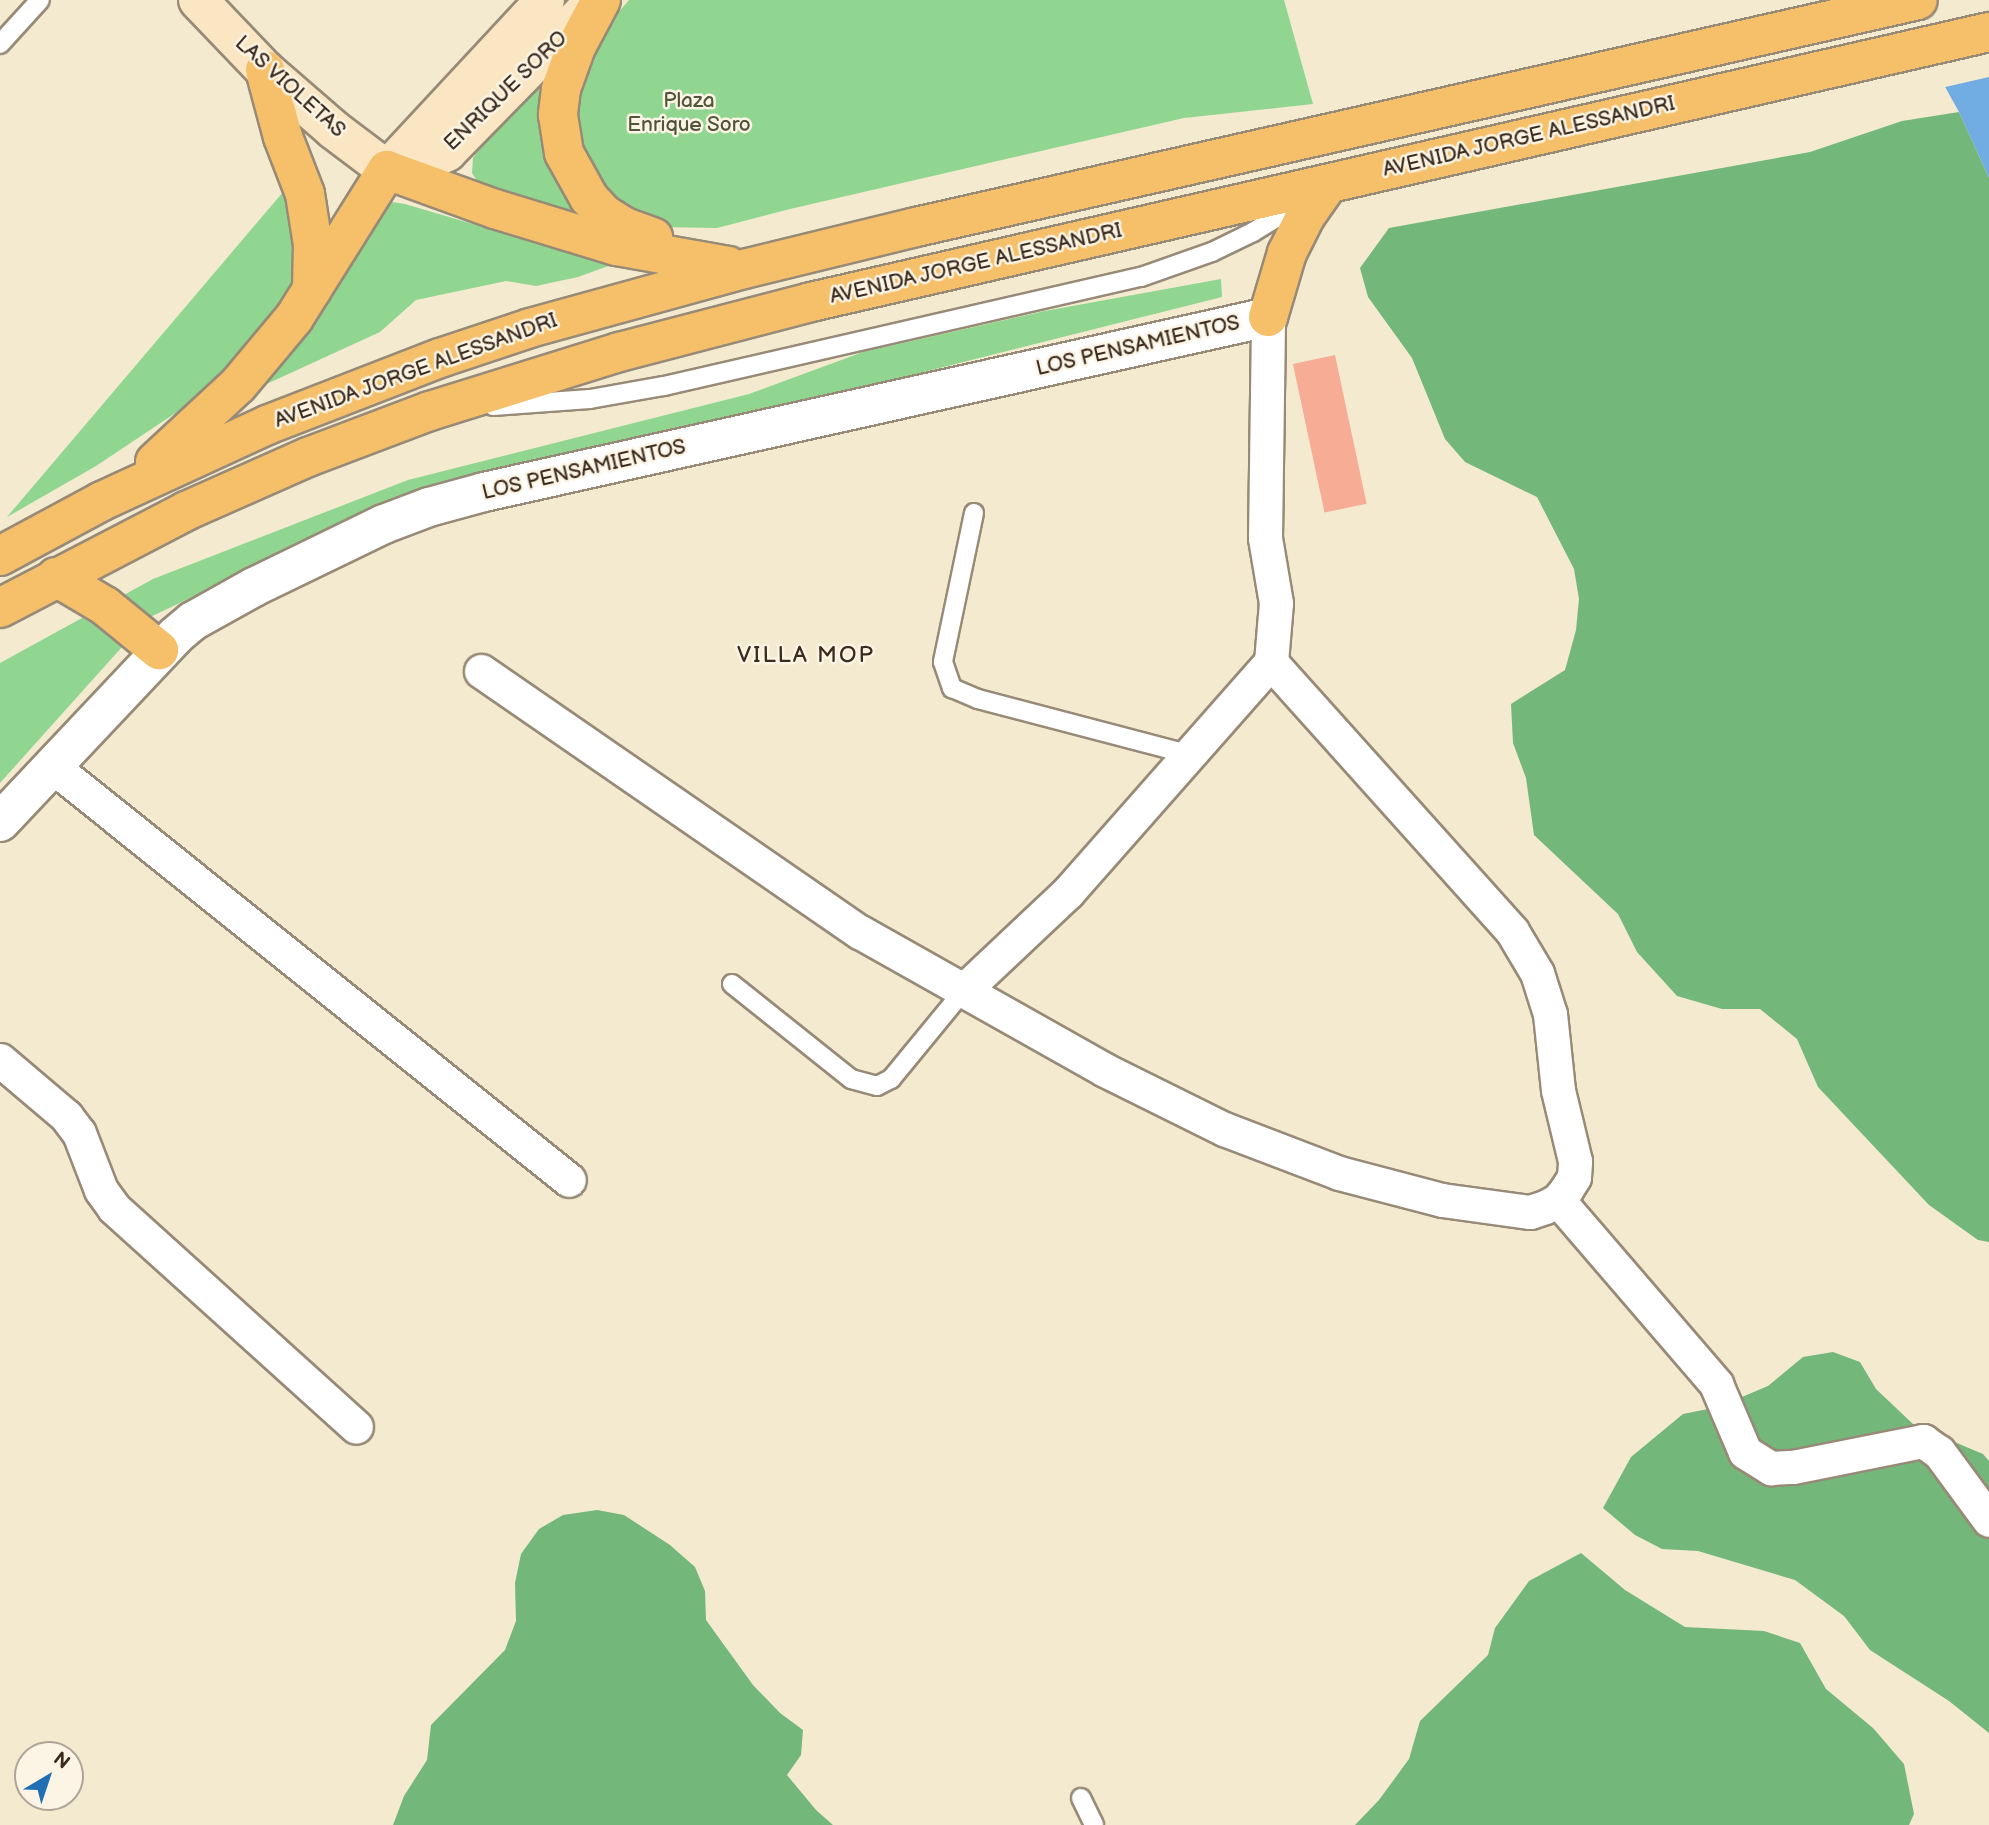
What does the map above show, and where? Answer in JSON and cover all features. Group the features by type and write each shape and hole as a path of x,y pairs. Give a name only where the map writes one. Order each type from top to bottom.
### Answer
{"highway":[{"path":"598,0 567,68 558,107 564,153 589,198 604,214 625,227 744,269"},
{"name":"AVENIDA JORGE ALESSANDRI","path":"0,556 102,501 267,425 440,358 530,328 744,269 1917,0"},
{"name":"AVENIDA JORGE ALESSANDRI","path":"0,608 56,577 247,483 430,411 606,356 724,323 1989,32"},
{"path":"265,70 283,137 305,194 313,245 312,289"},
{"path":"102,501 159,458 238,385 294,318 387,170 495,209 616,246 744,269"},
{"path":"1268,317 1287,253 1305,217 1328,184"},
{"path":"56,577 105,606 159,650"}],"main road":[{"name":"ENRIQUE SORO","path":"387,170 545,0"},
{"name":"ENRIQUE SORO","path":"387,170 428,161 447,152 598,0"},
{"name":"LAS VIOLETAS","path":"210,5 265,70 334,130 387,170"}],"street":[{"name":"LOS PENSAMIENTOS","path":"0,822 159,650 193,621 254,587 384,524 429,507 1268,317"},
{"path":"964,990 1068,892 1192,755 1271,662 1276,603 1265,538 1268,317"},
{"path":"481,671 860,932 1105,1070 1224,1129 1290,1157 1443,1200 1530,1212 1558,1200 1574,1177 1575,1161 1559,1090 1550,1014 1537,973 1512,931 1271,662"},
{"path":"52,766 569,1180"},
{"path":"0,1060 66,1116 79,1133 101,1190 114,1208 356,1427"},
{"path":"1558,1200 1716,1384 1745,1452 1771,1468 1793,1467 1923,1441 1940,1452 1989,1520"}],"lane":[{"path":"0,44 40,0"},
{"path":"974,513 943,662 952,688 978,699 1192,755"},
{"path":"732,984 851,1079 877,1086 891,1079 964,990"},
{"path":"1082,1798 1094,1825"}],"green space":[{"name":"Plaza Enrique Soro","path":"629,0 1284,0 1313,104 1184,118 717,228 658,227 629,215 586,168 572,108 587,49"},
{"path":"537,87 541,94 547,155 561,188 588,222 479,184 472,173 473,158 483,143"},
{"path":"1959,112 1989,178 1989,1242 1978,1240 1929,1205 1818,1087 1797,1039 1760,1009 1722,1009 1677,996 1637,952 1618,914 1534,835 1526,778 1513,743 1511,704 1565,670 1576,630 1579,599 1574,569 1537,497 1465,462 1445,439 1412,358 1368,297 1360,268 1389,228 1810,152 1902,121"},
{"path":"289,185 294,276 270,329 210,390 96,466 7,517"},
{"path":"385,201 405,204 611,265 578,277 536,286 506,281 416,300 380,332 251,391"},
{"path":"1221,279 1222,297 379,509 148,618 0,783 0,663 153,579 408,480 749,394 863,352 1045,311"},
{"path":"1833,1352 1860,1362 1876,1389 1914,1425 1983,1454 1989,1461 1989,1733 1949,1701 1870,1650 1844,1616 1795,1580 1698,1551 1662,1549 1635,1535 1603,1508 1631,1457 1683,1414 1718,1407 1768,1386 1803,1357"},
{"path":"597,1510 624,1515 670,1545 695,1567 705,1591 706,1620 753,1685 780,1713 803,1730 801,1755 787,1775 816,1810 833,1825 393,1825 404,1796 427,1760 431,1725 505,1650 516,1621 515,1583 521,1554 539,1529 563,1515"},
{"path":"1581,1553 1625,1590 1685,1627 1764,1631 1800,1643 1826,1689 1873,1728 1904,1764 1914,1814 1909,1825 1355,1825 1379,1800 1409,1759 1420,1721 1488,1655 1495,1628 1529,1581"}],"water":[{"path":"1897,0 1989,0 1989,178 1959,112"}],"pier":[{"path":"1893,0 1989,0 1989,77 1941,88"}],"building":[{"path":"1335,355 1367,504 1325,513 1293,364"}],"district":[{"name":"VILLA MOP","path":"806,655"}]}
